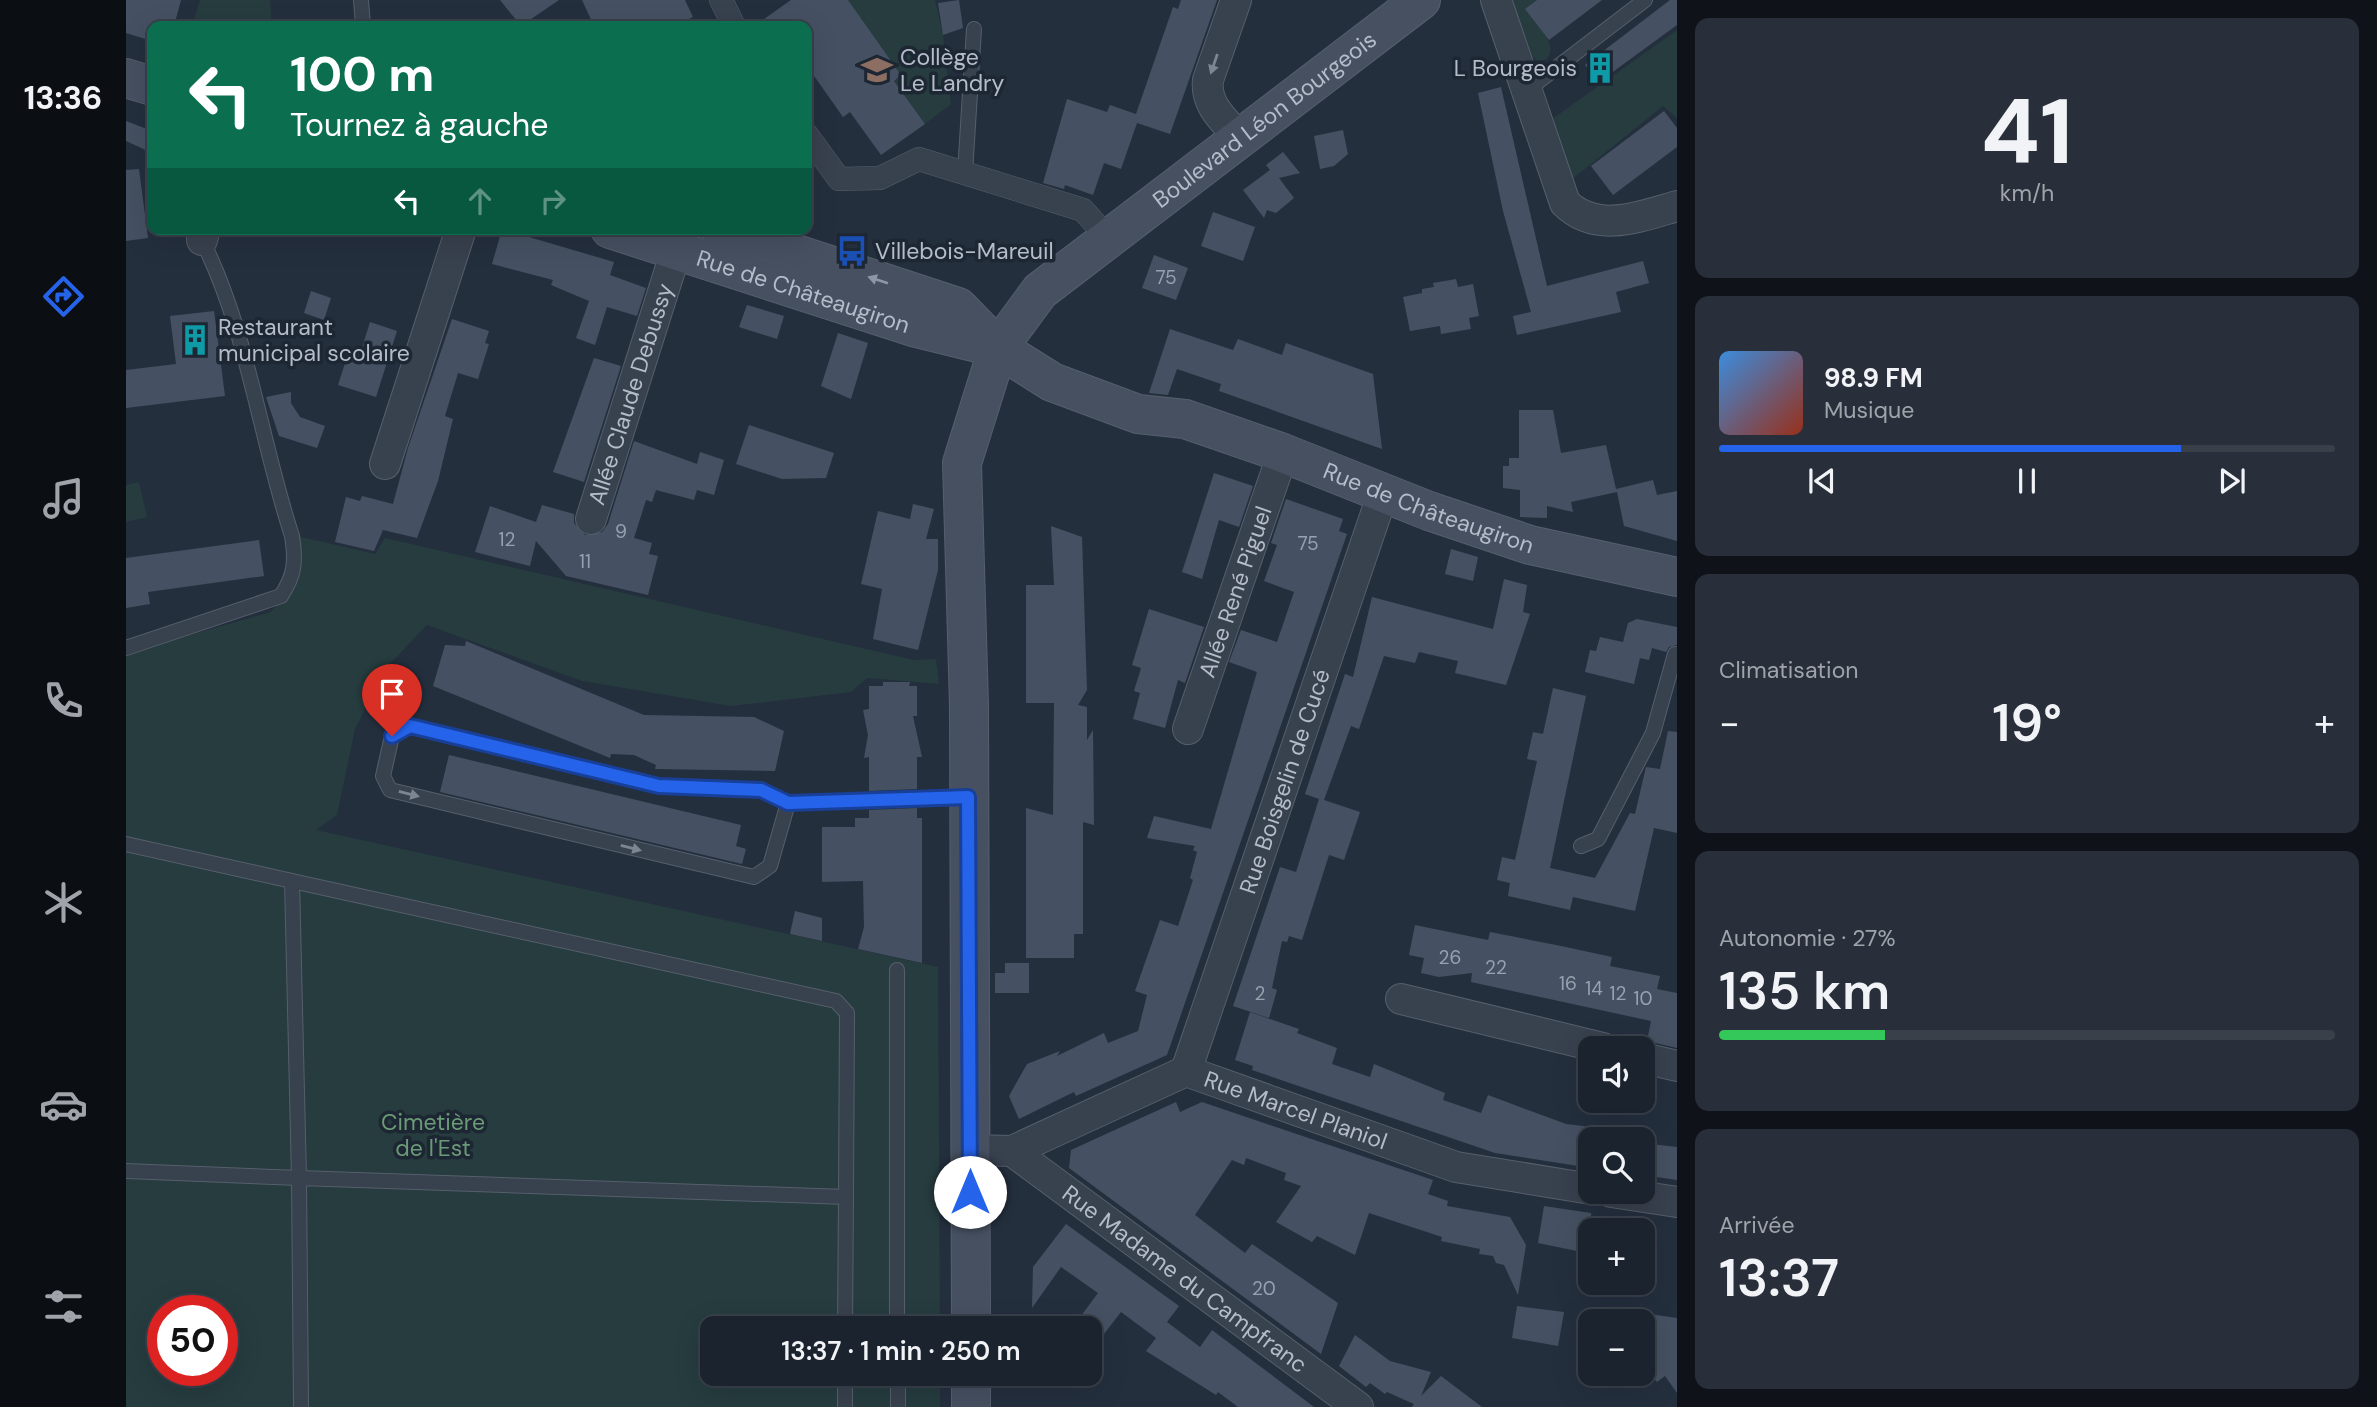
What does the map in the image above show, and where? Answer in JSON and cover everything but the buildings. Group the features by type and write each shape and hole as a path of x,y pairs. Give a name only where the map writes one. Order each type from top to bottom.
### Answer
{"main road":[{"name":"Boulevard Léon Bourgeois","path":"971,1316 969,706 962,463 998,348 1040,291 1421,0"},
{"path":"126,58 147,64"},
{"path":"126,78 147,84"},
{"name":"Rue de Châteaugiron","path":"648,235 680,240 913,327 998,348 1056,358 1152,398 1185,419 1530,545 1677,577"},
{"name":"Rue de Châteaugiron","path":"738,235 958,307 998,348"},
{"path":"971,1386 971,1407"}],"street":[{"path":"1236,0 1208,80 1206,94 1209,102 1240,138"},
{"path":"1496,0 1565,203 1579,216 1606,222 1631,220 1677,205"},
{"path":"812,142 839,179 880,178 919,159 1083,210 1108,238"},
{"path":"385,464 459,235"},
{"name":"Allée Claude Debussy","path":"591,519 680,240"},
{"name":"Allée René Piguel","path":"1188,729 1283,453"},
{"name":"Rue Boisgelin de Cucé","path":"1186,1071 1383,493"},
{"path":"1401,999 1578,1042"},
{"path":"1655,1061 1677,1066"},
{"name":"Rue Marcel Planiol","path":"970,1150 1012,1151 1186,1071 1456,1167 1578,1187"},
{"name":"Rue Madame du Campfranc","path":"1012,1151 1358,1407"},
{"path":"1655,1199 1677,1202"}],"lane":[{"path":"361,0 363,21"},
{"path":"1526,90 1645,0"},
{"path":"965,173 974,29"},
{"path":"126,648 281,596 293,578 296,557 292,536 240,346 204,235"},
{"path":"1581,846 1598,839 1653,733 1675,654"},
{"path":"788,803 770,866 754,877 390,790 383,776 392,736 410,726 659,786 761,790 788,803 968,797"},
{"path":"126,844 836,1001 847,1013 845,1316"},
{"path":"292,881 301,1407"},
{"path":"897,970 898,1316"},
{"path":"126,1171 846,1197"},
{"path":"845,1386 845,1407"},
{"path":"898,1386 898,1407"}],"green space":[{"path":"200,0 270,0 272,21 194,21"},
{"path":"848,0 935,0 943,35 951,104 925,124 894,81 901,75"},
{"path":"1510,0 1537,0 1526,9 1548,40 1550,53 1547,59 1539,61 1530,56"},
{"path":"1677,30 1677,118 1663,106 1571,180 1548,122"},
{"path":"139,482 147,517 126,522 126,485"},
{"name":"Cimetière de l'Est","path":"297,536 375,554 385,538 914,660 936,659 939,684 867,678 851,692 731,706 582,681 427,625 386,668 355,729 337,815 316,830 938,967 940,1316 700,1316 700,1386 940,1386 940,1407 126,1407 126,653 271,612 289,592"}],"place":[{"name":"L Bourgeois","path":"1600,68"},
{"name":"Collège Le Landry","path":"877,70"},
{"name":"Villebois-Mareuil","path":"852,251"},
{"name":"Restaurant municipal scolaire","path":"195,340"}],"route":[{"path":"392,736 410,726 659,786 761,790 788,803 968,797 970,1192"}]}
